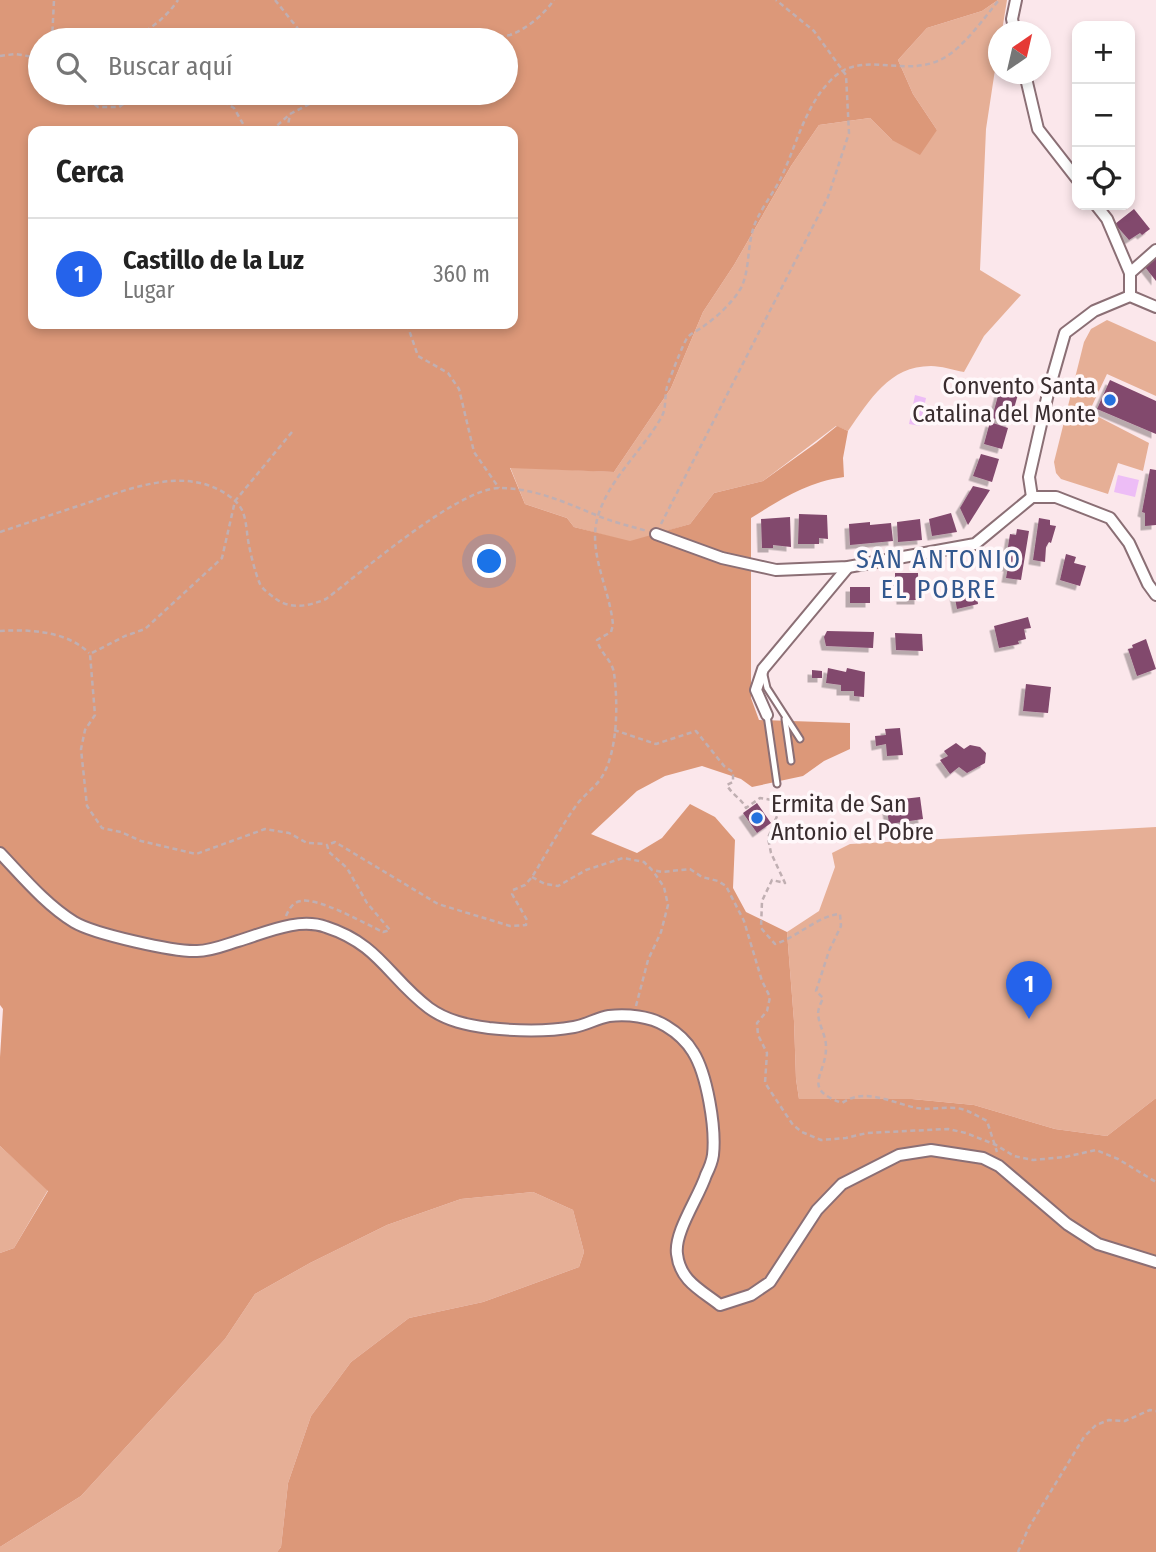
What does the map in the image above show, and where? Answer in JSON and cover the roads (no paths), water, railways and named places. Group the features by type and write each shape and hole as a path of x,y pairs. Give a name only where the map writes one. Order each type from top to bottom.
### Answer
{"street":[{"path":"1012,21 1016,0"},
{"path":"1027,84 1038,129 1072,173"},
{"path":"1100,210 1107,219 1130,274 1130,296"},
{"path":"1130,274 1156,250"},
{"path":"1032,496 1029,477 1065,333 1094,311 1130,296 1156,307"},
{"path":"656,534 722,558 776,570 848,567 975,544 1032,496 1056,497 1110,518 1129,543 1156,595"},
{"path":"768,715 756,690 762,668 848,567"},
{"path":"0,853 50,903 73,922 93,930 184,952 202,951 312,923 345,934 365,945 430,1009 460,1024 491,1028 552,1029 575,1027 608,1016 634,1016 663,1024 692,1050 700,1067 709,1101 713,1156 681,1233 676,1253 685,1279 720,1305 751,1295 770,1282 817,1210 842,1184 898,1155 931,1150 983,1158 999,1166 1067,1224 1098,1244 1156,1262"}],"lane":[{"path":"762,668 767,688 800,739"},
{"path":"768,715 777,784"},
{"path":"785,718 791,761"}],"place":[{"name":"Convento Santa Catalina del Monte","path":"1110,400"},
{"name":"Ermita de San Antonio el Pobre","path":"757,818"},
{"name":"Castillo de la Luz","path":"1029,1019"}],"district":[{"name":"SAN ANTONIO EL POBRE","path":"939,574"}]}
